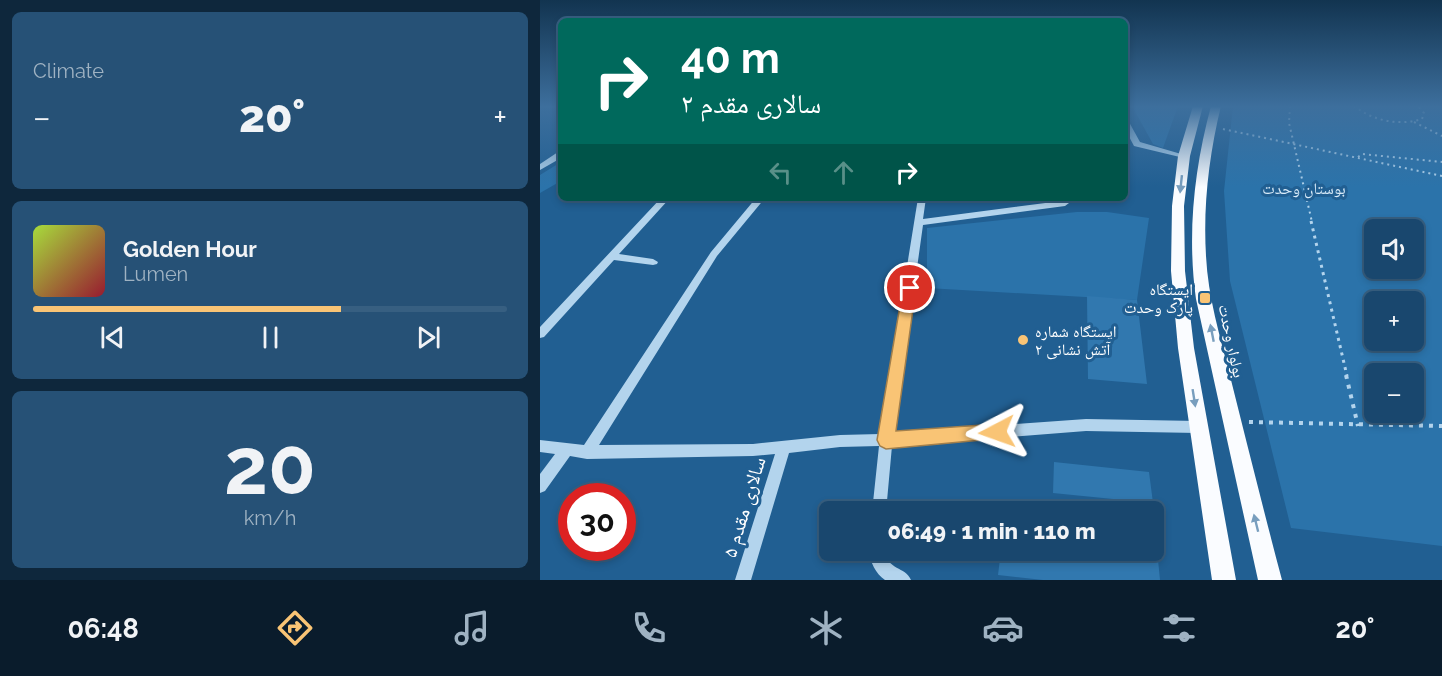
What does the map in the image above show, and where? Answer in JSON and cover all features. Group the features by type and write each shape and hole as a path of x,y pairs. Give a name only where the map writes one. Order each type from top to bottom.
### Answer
{"main road":[{"path":"1190,133 1184,156 1178,206 1178,271 1186,348 1224,580"},
{"name":"بولوار وحدت","path":"1209,133 1200,209 1200,273 1231,421 1270,580"}],"street":[{"path":"1131,133 1137,144"},
{"path":"1128,146 1137,144 1184,156"},
{"path":"540,168 558,156"},
{"path":"540,334 663,201"},
{"path":"587,452 714,254 758,201"},
{"path":"880,501 886,440 922,201"},
{"path":"920,222 1065,203 1065,201"},
{"path":"613,257 653,262"},
{"path":"540,446 587,452 753,450 840,441 886,440 1086,425 1198,427"},
{"name":"سالاری مقدم ۵","path":"743,580 784,447"},
{"path":"540,486 566,450"},
{"path":"878,561 886,573 903,580"}],"path":[{"path":"1243,133 1442,176"},
{"path":"1291,133 1358,426"},
{"path":"1357,158 1362,154 1442,162"},
{"path":"1231,421 1358,426 1442,426"}],"green space":[{"path":"1147,133 1168,133 1163,148 1153,144"},
{"name":"بوستان وحدت","path":"1230,133 1442,133 1442,546 1291,528 1230,281 1224,191"},
{"path":"558,164 558,183 540,193 540,175"},
{"path":"1077,212 1107,212 1149,218 1137,300 927,288 927,228"}],"building":[{"path":"1087,296 1137,300 1147,384 1088,379"},
{"path":"1054,462 1149,472 1153,501 1133,501 1053,493"},
{"path":"1000,561 1158,561 1160,580 1043,580 998,575"}],"place":[{"name":"ایستگاه پارک وحدت","path":"1205,298"},
{"name":"ایستگاه شماره ۲ آتش نشانی","path":"1023,340"}],"route":[{"path":"910,288 886,440 997,432"}]}
